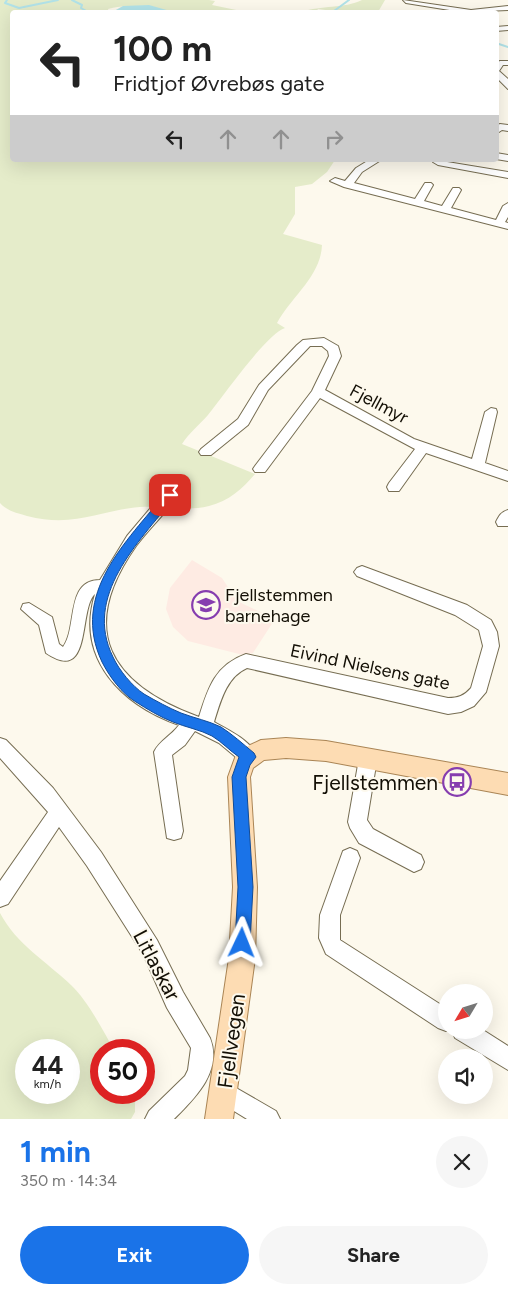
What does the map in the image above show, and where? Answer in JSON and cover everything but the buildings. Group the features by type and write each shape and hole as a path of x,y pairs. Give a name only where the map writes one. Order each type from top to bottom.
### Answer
{"main road":[{"path":"249,757 261,750 286,748 326,751 508,784"},
{"name":"Fjellvegen","path":"219,1119 242,958 245,887 239,777 244,762 249,757"}],"street":[{"path":"406,1 464,10"},
{"path":"472,10 487,1"},
{"path":"483,10 508,8"},
{"path":"499,74 508,87"},
{"path":"347,185 355,173 370,162"},
{"path":"438,162 508,175"},
{"path":"335,182 504,224 507,209"},
{"path":"418,203 428,185"},
{"path":"445,210 456,190"},
{"path":"206,452 243,422 263,388 301,348 315,342 330,345 334,349 335,356 318,392 260,469"},
{"name":"Fjellmyr","path":"318,392 388,432 423,447 508,476"},
{"path":"477,466 491,412"},
{"path":"394,487 423,447"},
{"path":"180,483 123,553 105,586 99,604 98,631 100,644 113,672 138,697 175,717 198,724 223,736 249,757"},
{"name":"Eivind Nielsens gate","path":"198,724 233,666 246,661 448,706 462,704 474,697 478,692 491,646 489,632 485,625 461,610 362,572"},
{"path":"29,609 46,622 52,648 56,652 66,653 70,651 75,642 84,596 96,586 105,586"},
{"path":"174,830 162,752 198,724"},
{"name":"Litlaskar","path":"0,746 59,812 94,859 150,947 175,1000 202,1046 199,1072 193,1084 157,1119"},
{"path":"368,759 357,822 366,836 414,862"},
{"path":"1,897 59,812"},
{"path":"350,858 327,926 328,939 332,947 438,1015"},
{"path":"477,1039 508,1058"},
{"path":"224,1092 268,1119"}],"shaded area":[{"name":"Fjellstemmen barnehage","path":"192,560 222,578 237,601 275,619 253,653 243,655 188,641 173,627 166,609 170,588"}],"green space":[{"path":"0,0 209,0 215,1 212,5 236,10 152,10 124,6 108,10 10,10 10,162 334,162 327,172 312,184 295,187 295,214 283,234 322,245 317,267 277,323 285,328 277,332 256,353 208,415 182,444 255,474 229,498 200,508 140,507 85,518 58,520 20,514 9,510 0,503"},
{"path":"362,0 385,0 379,10 309,10 348,5"},
{"path":"0,913 23,944 77,991 108,1039 90,1039 90,1104 135,1104 135,1112 131,1119 0,1119"}],"water":[{"path":"149,5 166,10 116,10 123,6"}],"waterway":[{"path":"7,0 5,3 19,8 58,0"},
{"path":"72,0 82,5 81,8 84,10"},
{"path":"335,10 349,0"},
{"path":"499,44 508,47"}],"place":[{"name":"Fjellstemmen barnehage","path":"206,605"},
{"name":"Fjellstemmen","path":"457,782"}],"route":[{"path":"170,495 123,553 108,579 99,604 98,631 100,644 113,672 138,697 175,717 216,732 249,757 240,770 239,777 245,887 242,943"}]}
